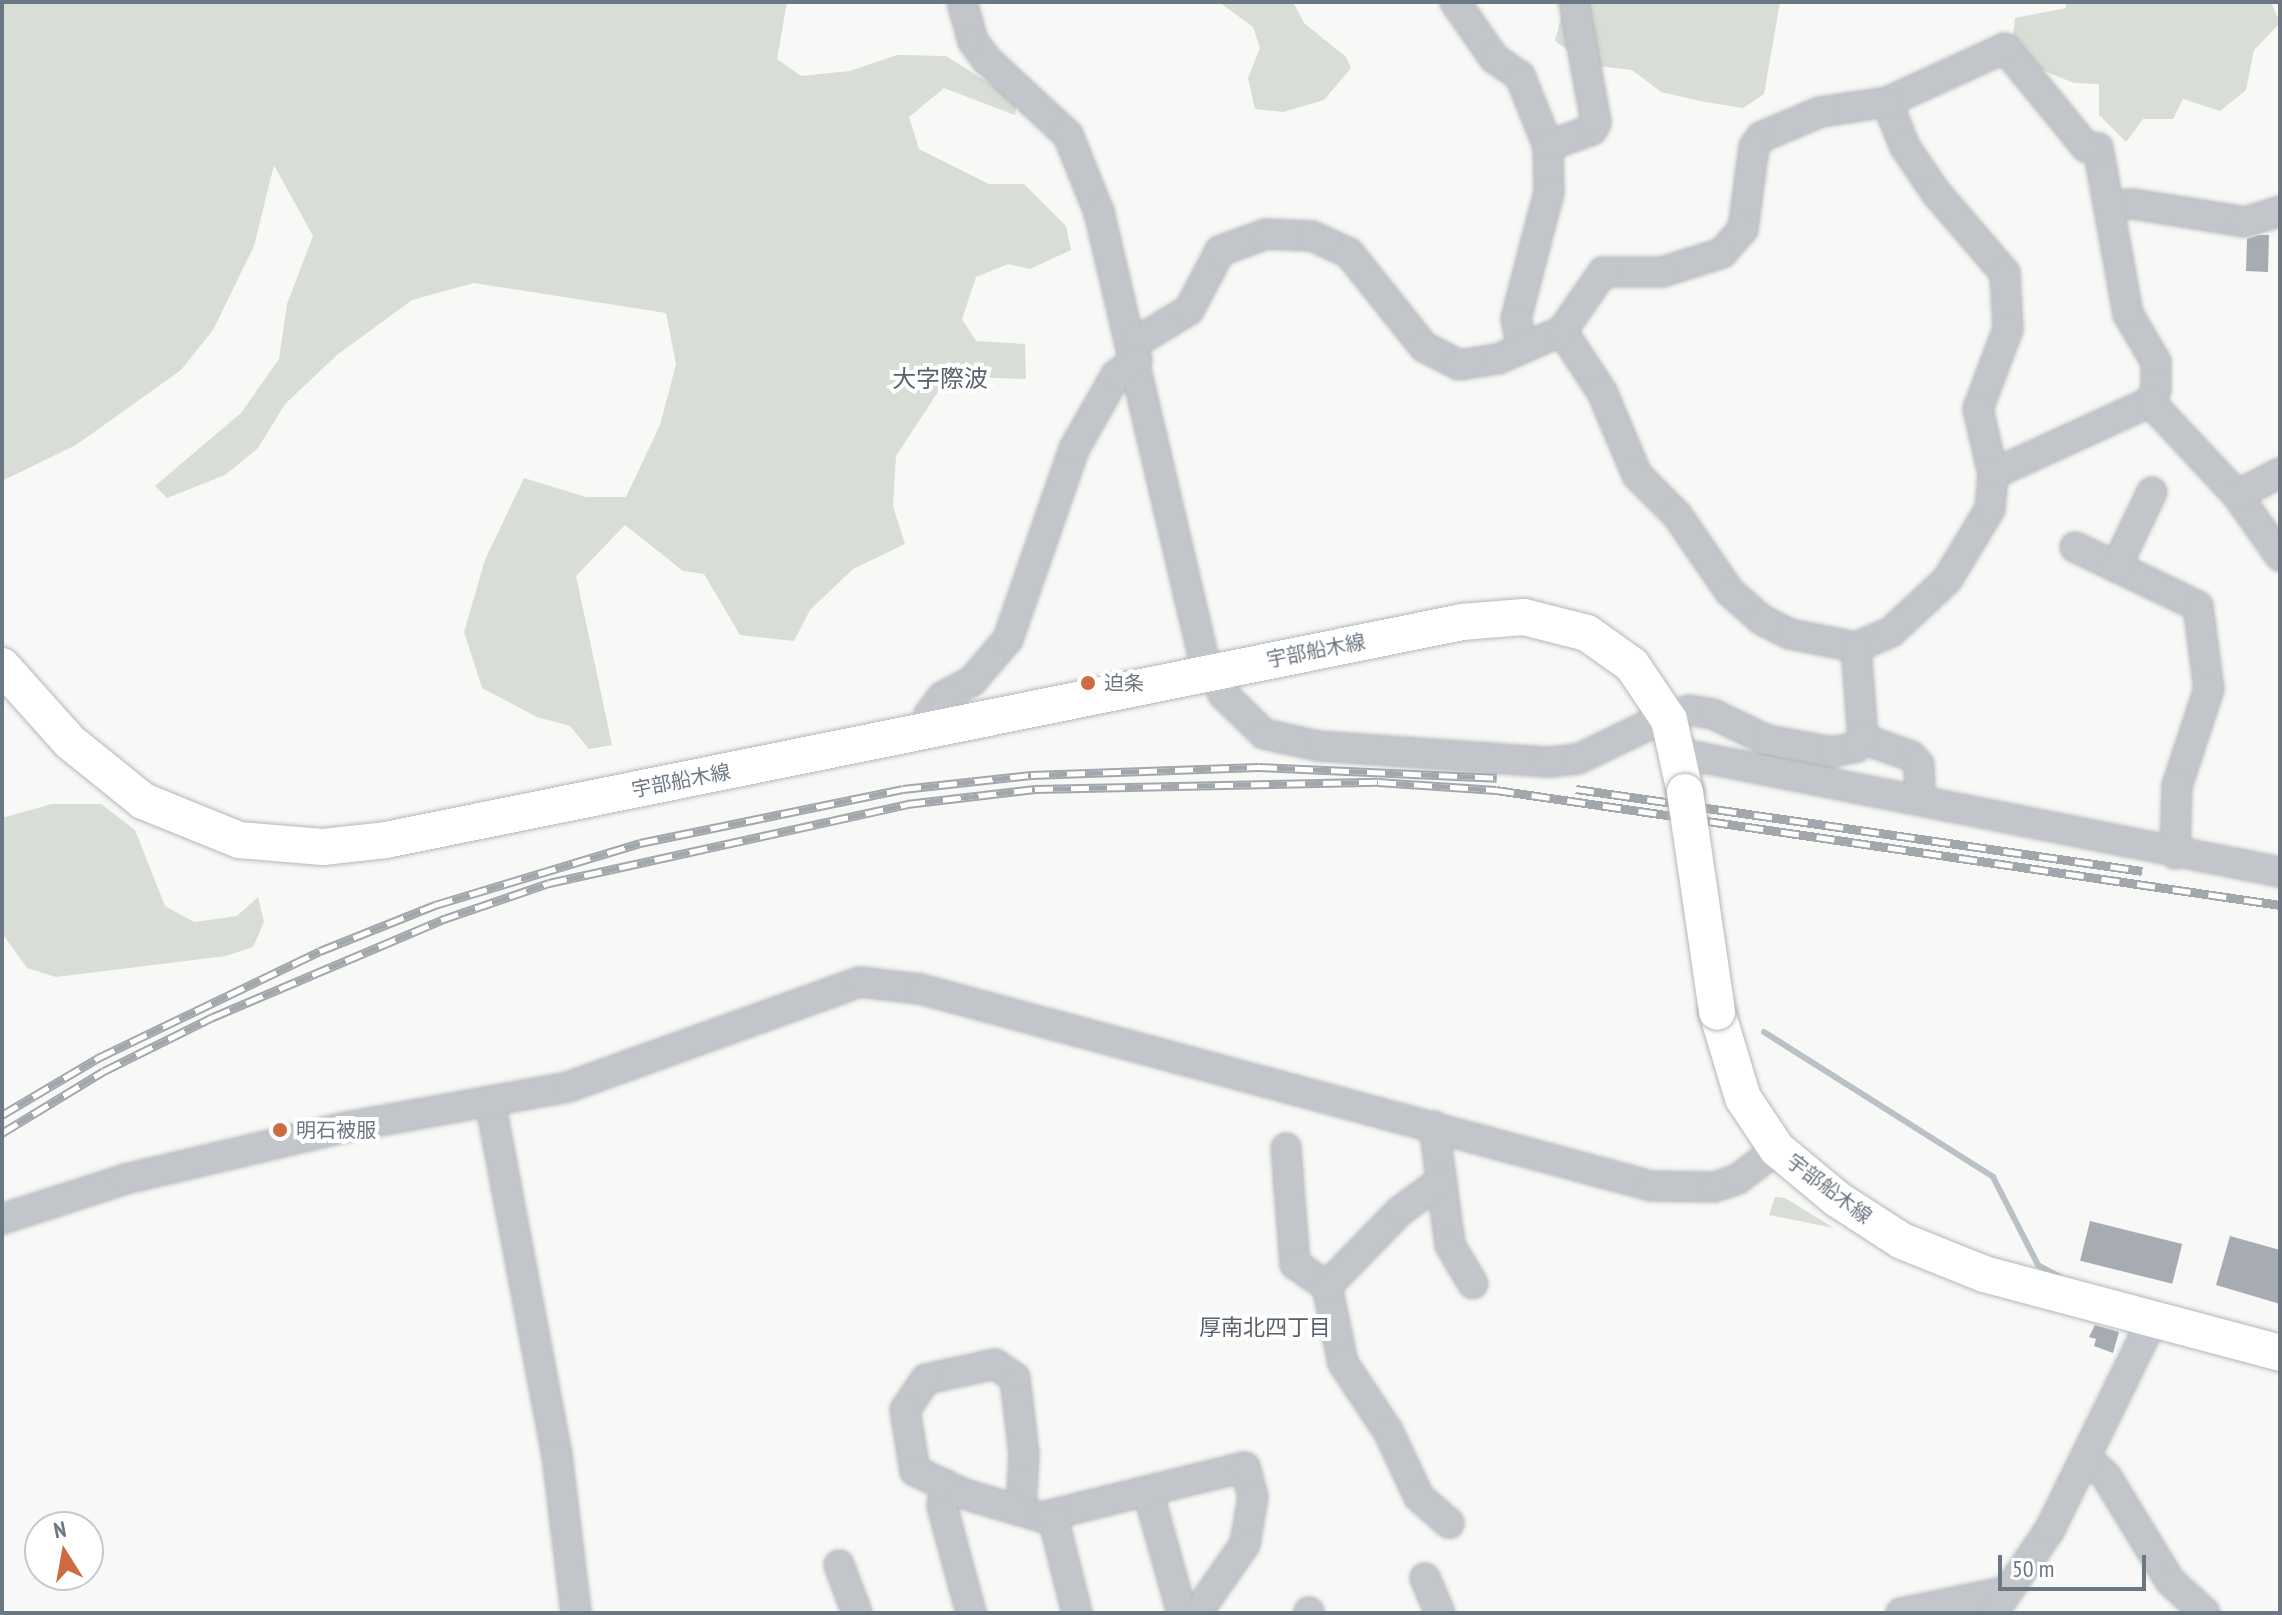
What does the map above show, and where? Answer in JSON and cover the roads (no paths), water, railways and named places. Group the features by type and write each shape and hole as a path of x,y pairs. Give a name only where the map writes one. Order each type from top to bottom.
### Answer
{"main road":[{"name":"宇部船木線","path":"2,666 70,742 143,801 203,830 277,846 386,840 1462,622 1543,620 1587,633 1632,665 1657,698 1678,753 1717,1012 1743,1098 1777,1149 1837,1199 1934,1257 2280,1353"}],"street":[{"path":"962,2 973,41 987,60 1068,135 1111,251 1213,672 1223,694 1264,734 1318,746 1549,762 1578,759 1655,722"},
{"path":"1455,2 1494,58 1520,76 1548,146 1549,192 1516,319 1522,348"},
{"path":"1548,146 1592,130 1596,122 1574,2"},
{"path":"928,732 929,715 942,697 972,681 1008,639 1074,449 1116,375 1135,352 1189,310 1220,251 1266,234 1312,236 1349,253 1424,347 1440,357 1477,364 1562,331 1603,272 1662,272 1722,253 1743,229 1754,147 1761,137 1820,112 1887,102 2005,48 2086,147 2098,148 2128,314 2156,362 2150,402"},
{"path":"1562,331 1602,392 1637,475 1677,515 1730,592 1762,620 1790,634 1856,647 1891,632 1947,580 1990,509 1993,474 1978,409 2008,329 2005,273 1931,187 1887,102"},
{"path":"2109,206 2133,204 2245,222 2280,211"},
{"path":"1993,474 2150,402"},
{"path":"2150,402 2237,495 2280,556"},
{"path":"2237,495 2280,473"},
{"path":"2116,567 2152,492"},
{"path":"2075,547 2198,606 2209,689 2177,786 2175,854"},
{"path":"1688,710 1713,714 1767,740 1833,752 1856,747 1863,739 1856,647"},
{"path":"1863,739 1911,756 1919,765 1920,800"},
{"path":"1678,753 2092,832 2175,854 2280,872"},
{"path":"2,1219 126,1179 583,1083 839,988 886,982 1681,1191 1738,1179 1777,1149"},
{"path":"490,1101 557,1455 576,1613"},
{"path":"1434,1126 1450,1245 1473,1284"},
{"path":"1286,1148 1295,1264 1327,1286 1343,1363 1388,1431 1419,1497 1449,1523"},
{"path":"1327,1286 1400,1211 1441,1181"},
{"path":"1901,1613 1998,1603 2050,1529 2153,1319"},
{"path":"1021,1511 1024,1454 1015,1378 995,1364 926,1379 905,1410 915,1471 1021,1511 1053,1518 1245,1467 1253,1497 1245,1544 1197,1613"},
{"path":"2086,1458 2106,1476 2170,1581 2205,1613"},
{"path":"946,1485 942,1506 971,1613"},
{"path":"1148,1492 1182,1613"},
{"path":"1053,1518 1077,1613"},
{"path":"839,1565 857,1613"},
{"path":"1425,1578 1440,1613"}],"waterway":[{"path":"1764,1032 1993,1177 2038,1265 2061,1278"}],"railway":[{"path":"2,1115 98,1058 320,951 435,905 640,843 903,789 1031,775 1259,767 1497,778"},
{"path":"2,1133 104,1071 213,1017 441,920 549,883 907,804 1035,789 1378,782 1496,790 2280,905"},
{"path":"1576,789 2142,871"}],"place":[{"name":"迫条","path":"1088,683"},
{"name":"明石被服","path":"280,1130"}],"district":[{"name":"大字際波","path":"940,379"},
{"name":"厚南北四丁目","path":"1265,1328"}]}
